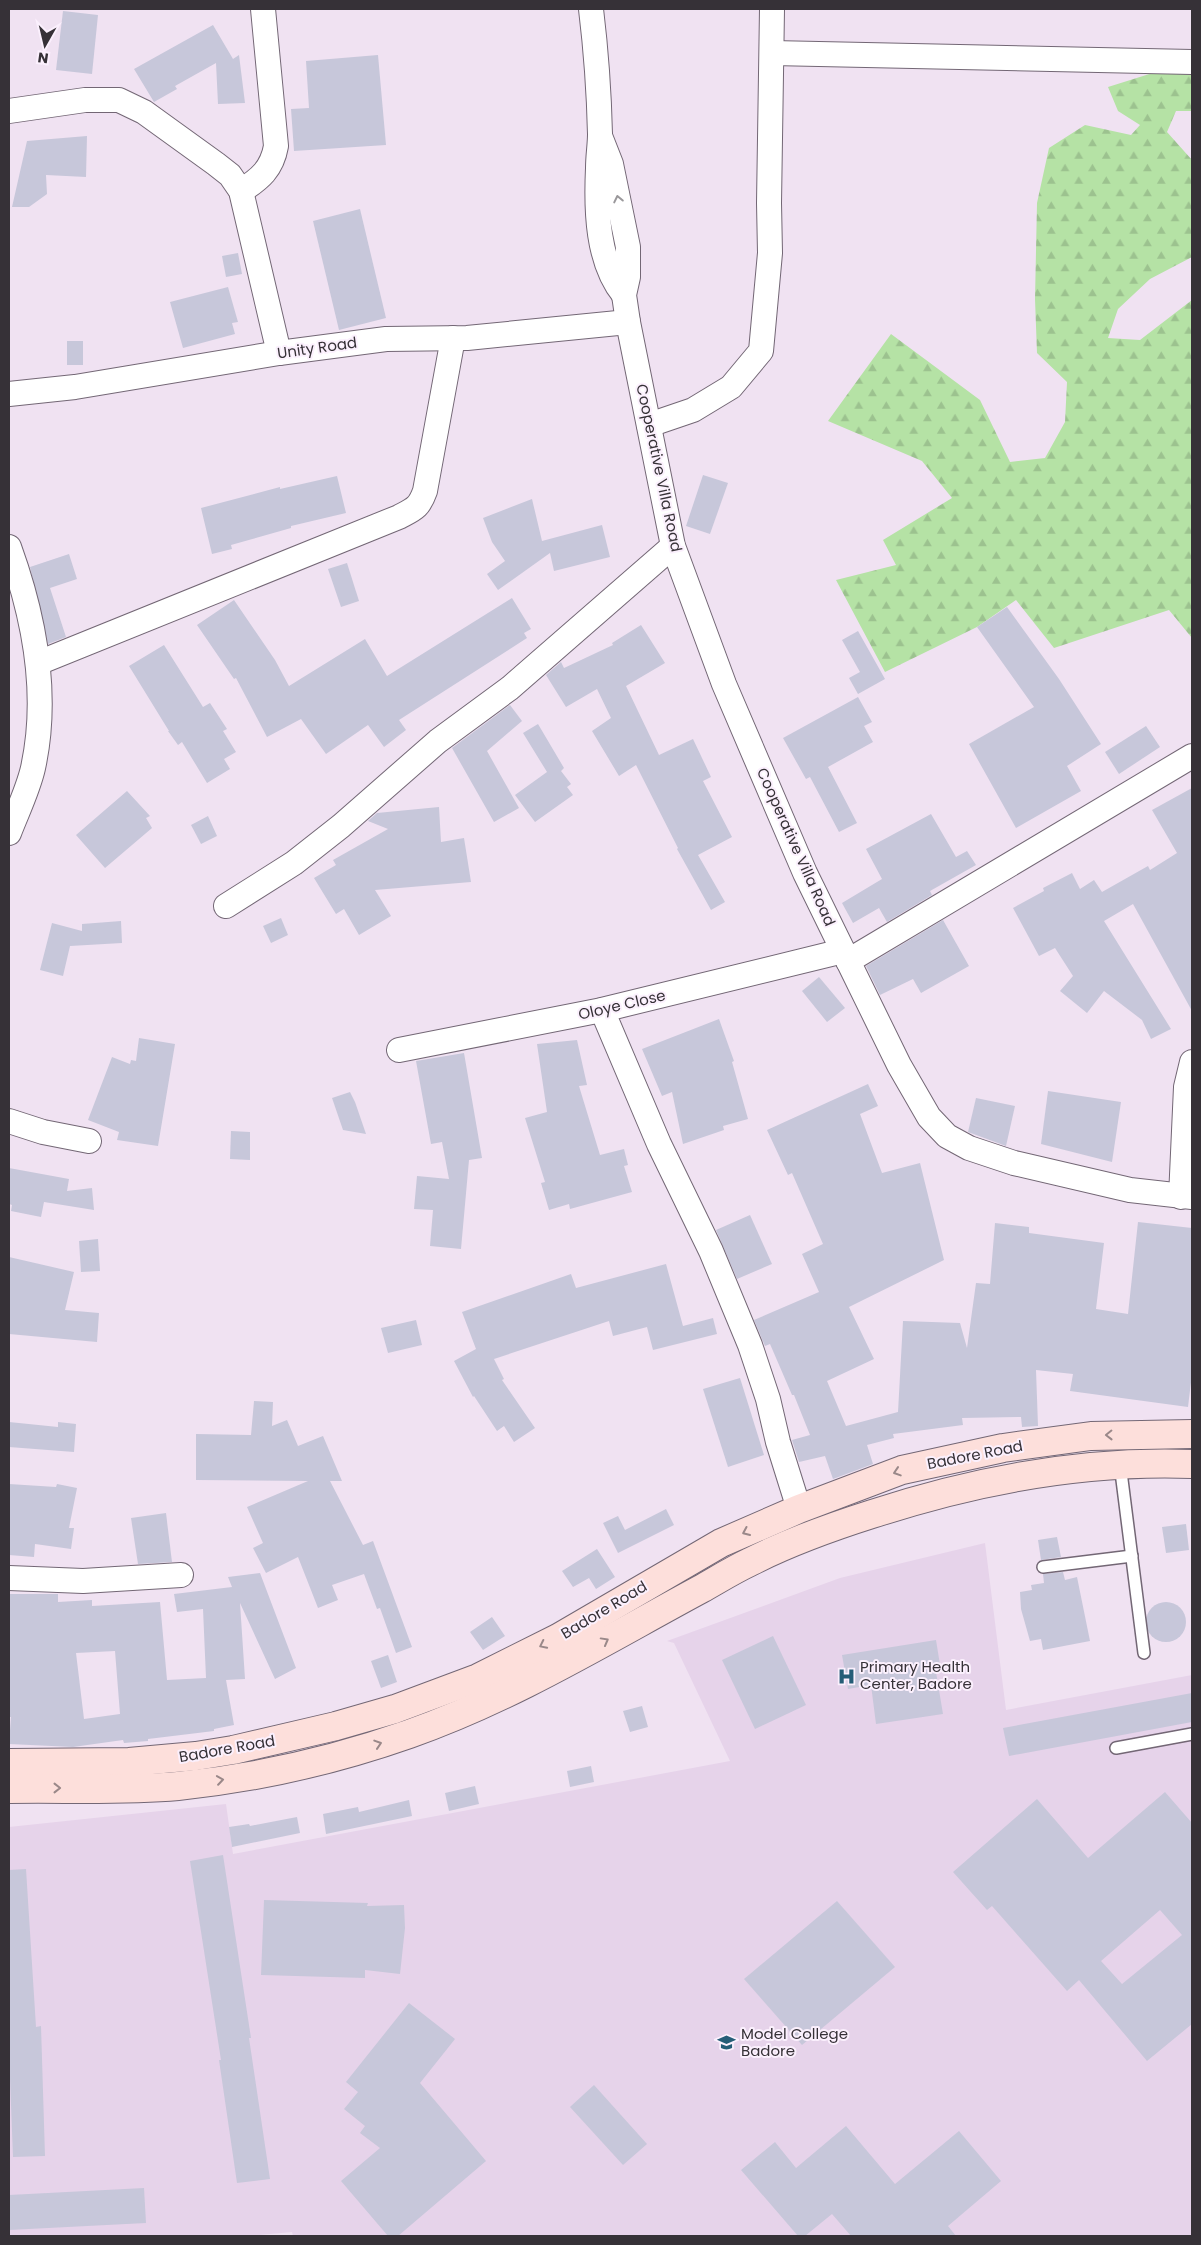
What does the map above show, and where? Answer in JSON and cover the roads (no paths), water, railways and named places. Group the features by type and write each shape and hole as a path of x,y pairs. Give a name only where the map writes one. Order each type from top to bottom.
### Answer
{"main road":[{"path":"1148,1434 1148,1464"},
{"name":"Badore Road","path":"9,1763 130,1762 196,1756 336,1726 395,1709 450,1689 508,1663 558,1638 721,1543 799,1509 902,1470 1003,1448 1091,1436 1192,1434"},
{"name":"Badore Road","path":"9,1789 176,1786 250,1776 350,1753 411,1733 522,1686 750,1562 837,1526 951,1491 1009,1477 1120,1464 1192,1464"}],"street":[{"path":"241,191 257,182 269,169 274,158 276,146 263,9"},
{"name":"Cooperative Villa Road","path":"591,9 595,40 600,136 597,190 603,249 615,284 624,295 673,546 724,684 805,873 899,1065 929,1117 947,1136 969,1148 1014,1163 1130,1190 1186,1197"},
{"path":"649,425 693,410 731,387 761,351 770,253 772,9"},
{"path":"772,53 1192,62"},
{"path":"9,110 85,100 119,100 144,112 230,175 241,191 279,353"},
{"name":"Unity Road","path":"9,394 75,387 279,353 386,339 453,338 628,322"},
{"path":"38,663 415,509 425,491 453,338"},
{"path":"226,906 294,863 333,832 438,741 510,688 673,546"},
{"path":"9,547 28,612 38,663 39,737 33,771 9,833"},
{"name":"Oloye Close","path":"399,1050 602,1010 845,956 1192,756"},
{"path":"602,1010 648,1119 711,1252 750,1345 768,1398 778,1442 799,1509"},
{"path":"1186,1197 1186,1087 1192,1062"},
{"path":"9,1121 43,1132 89,1141"},
{"path":"9,1578 83,1581 181,1575"}],"lane":[{"path":"1120,1464 1144,1653"},
{"path":"1043,1567 1132,1556"},
{"path":"1116,1748 1192,1734"}],"place":[{"name":"Primary Health Center, Badore","path":"846,1676"},
{"name":"Model College Badore","path":"727,2043"}]}
